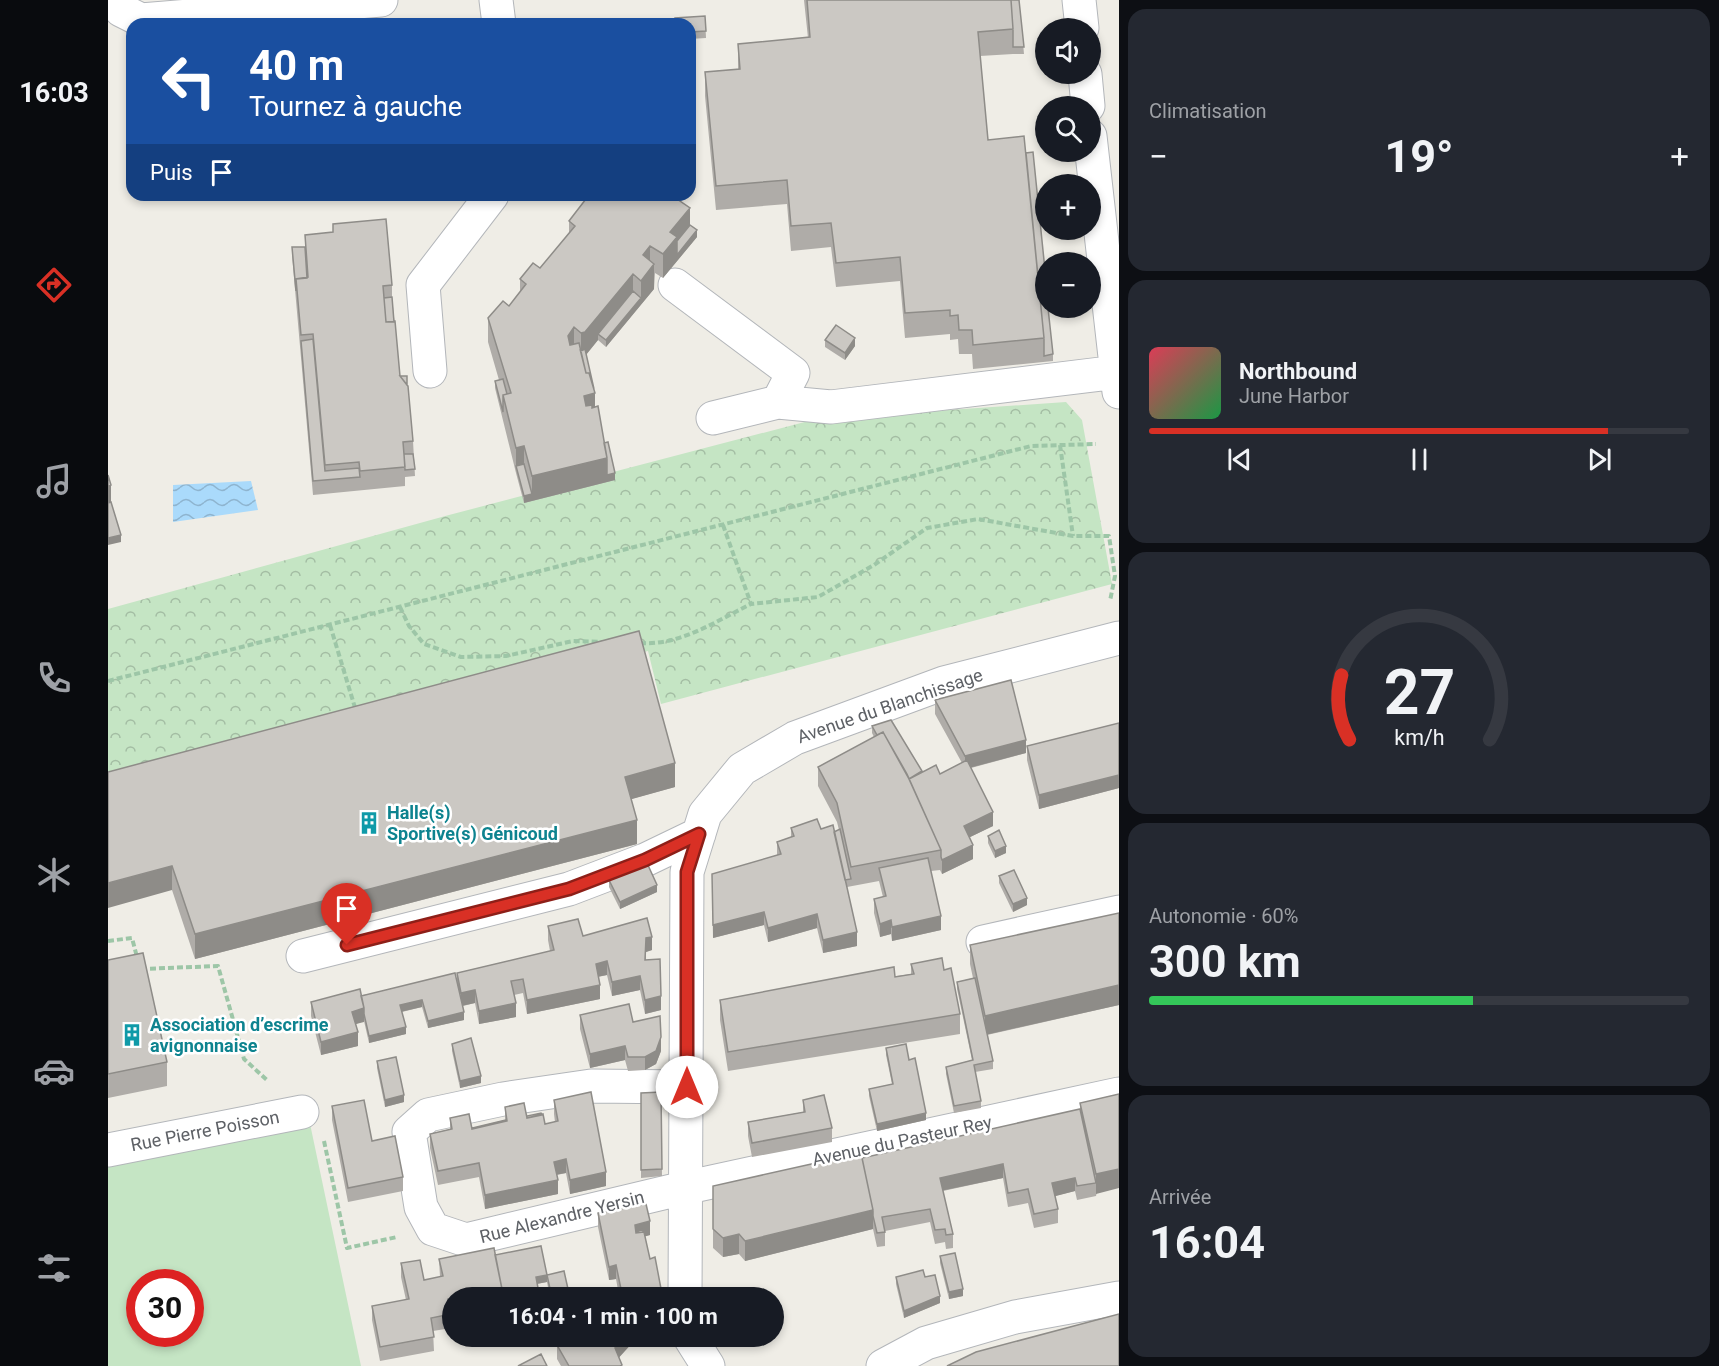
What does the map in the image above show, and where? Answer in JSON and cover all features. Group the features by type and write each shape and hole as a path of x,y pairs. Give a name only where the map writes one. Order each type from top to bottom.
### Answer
{"street":[{"path":"118,0 121,10 137,18"},
{"path":"165,18 381,0"},
{"path":"496,0 498,18"},
{"path":"1079,0 1081,18"},
{"path":"713,418 778,402 831,407 1118,382 1093,162"},
{"path":"430,371 423,285 487,201"},
{"path":"675,285 793,373 778,402"},
{"name":"Avenue du Blanchissage","path":"685,1287 687,872 705,814 742,769 795,738 944,683 1118,639"},
{"path":"303,956 569,889 645,860 699,834"},
{"path":"979,943 1119,912"},
{"path":"433,1229 421,1207 409,1132 428,1115 503,1099 591,1086 687,1087"},
{"name":"Avenue du Pasteur Rey","path":"684,1188 1119,1094"},
{"name":"Rue Pierre Poisson","path":"108,1150 302,1112"},
{"name":"Rue Alexandre Yersin","path":"433,1229 466,1240 684,1188"},
{"path":"883,1366 926,1343 1004,1320 1119,1298"},
{"path":"694,1347 708,1366"}],"path":[{"path":"108,681 1031,446 1096,444"},
{"path":"1060,445 1073,536"},
{"path":"635,643 655,644 686,636 751,604 818,597 874,565 927,528 978,519 1073,536 1109,536 1115,576 1110,604 1118,639"},
{"path":"723,525 751,604"},
{"path":"400,607 409,626 424,644 461,657 506,656 573,641 605,642"},
{"path":"330,625 358,719"},
{"path":"108,941 132,938 141,969 218,966 244,1059 302,1112 316,1108 347,1248 433,1229"}],"green space":[{"path":"1066,402 1082,420 1112,584 661,704 648,651 108,786 108,609 449,515 816,419"},
{"path":"309,1119 361,1366 108,1366 108,1163"}],"water":[{"path":"251,481 258,510 173,522 173,485"}],"building":[{"path":"807,0 1011,0 1013,29 978,32 988,140 1024,136 1035,252 1035,318 1042,318 1044,338 973,345 972,330 959,330 958,315 950,316 950,310 905,313 900,257 836,263 831,223 791,226 787,180 716,186 705,72 740,69 738,44 810,37"},
{"path":"1011,0 1019,0 1024,47 1013,47"},
{"path":"705,16 706,31 696,32 696,18 675,18"},
{"path":"1033,152 1035,240 1042,240 1043,252 1036,252 1026,153"},
{"path":"584,201 680,201 690,208 670,232 677,237 663,254 650,246 643,255 654,264 641,281 633,274 585,332 581,333 574,327 568,336 570,345 579,343 586,373 589,373 595,393 584,396 586,406 592,405 592,408 598,406 607,458 532,476 524,446 516,448 503,395 511,393 488,318 503,301 509,306 526,284 520,279 533,263 540,268 575,226 569,221"},
{"path":"386,219 392,285 383,286 386,322 395,321 400,376 408,386 413,441 403,442 405,467 360,471 359,462 325,465 313,334 301,335 296,279 308,277 305,235 333,232 333,224"},
{"path":"690,225 697,230 677,255 677,241"},
{"path":"292,247 305,247 307,278 296,279 296,291"},
{"path":"633,291 641,298 606,340 598,334"},
{"path":"392,297 394,322 386,322 384,298"},
{"path":"1042,318 1049,318 1053,354 1044,356"},
{"path":"836,325 855,338 845,353 825,340"},
{"path":"313,339 325,471 359,468 360,477 313,481 301,341"},
{"path":"580,349 581,351 585,349 594,389 589,373 586,373"},
{"path":"400,376 407,376 407,385"},
{"path":"503,379 507,394 503,395 503,412 495,381"},
{"path":"608,442 615,473 607,475 604,443"},
{"path":"404,454 413,454 415,469 405,470"},
{"path":"524,464 532,494 524,496 516,466"},
{"path":"111,502 121,535 108,538 108,503"},
{"name":"Halle(s) Sportive(s) Génicoud","path":"639,631 675,763 625,777 637,820 195,934 172,866 108,883 108,772"},
{"path":"1011,680 1026,740 965,756 935,700"},
{"path":"891,720 922,771 909,779 883,732 877,735 872,726"},
{"path":"1119,723 1119,775 1039,795 1027,746"},
{"path":"883,732 907,774 941,850 851,867 837,803 818,767"},
{"path":"967,760 993,812 964,826 973,845 942,860 941,850 909,779 936,765 940,774"},
{"path":"817,819 821,829 833,825 857,932 823,940 817,914 768,928 764,912 713,925 712,874 781,854 777,842 794,836 791,828"},
{"path":"840,829 851,879 845,880 834,832"},
{"path":"999,830 1006,846 995,851 988,836"},
{"path":"928,858 941,916 892,927 891,920 880,924 874,899 886,896 879,868"},
{"path":"647,863 657,885 620,902 609,880"},
{"path":"1014,870 1027,898 1013,904 999,876"},
{"path":"1119,913 1119,985 985,1016 970,945"},
{"path":"647,918 652,937 646,938 645,960 660,959 661,996 645,1000 640,976 612,982 607,961 596,964 600,985 527,1000 523,979 511,981 516,1003 479,1011 475,990 461,993 457,973 554,950 548,926 578,919 583,936"},
{"name":"Association d’escrime avignonnaise","path":"143,953 167,1062 108,1074 108,960"},
{"path":"942,958 944,970 951,968 960,1014 728,1052 720,1000 894,967 895,977 914,974 911,964"},
{"path":"455,973 464,1012 428,1021 422,1000 400,1005 406,1027 369,1036 361,996"},
{"path":"975,978 993,1061 974,1065 981,1101 954,1106 946,1067 973,1060 957,982"},
{"path":"360,989 364,1008 352,1012 358,1032 321,1042 311,1002"},
{"path":"629,1004 633,1022 660,1016 661,1037 656,1051 645,1057 628,1057 625,1046 590,1054 580,1015"},
{"path":"471,1038 481,1076 460,1081 452,1044"},
{"path":"906,1044 909,1060 915,1058 926,1113 877,1124 869,1089 893,1084 886,1048"},
{"path":"396,1057 404,1095 385,1100 377,1061"},
{"path":"591,1092 606,1172 570,1180 566,1159 554,1162 558,1180 485,1195 479,1163 438,1171 430,1134 452,1129 450,1118 469,1114 472,1129 507,1121 505,1107 524,1103 527,1118 543,1114 545,1124 558,1121 554,1100"},
{"path":"661,1092 662,1169 641,1170 641,1093"},
{"path":"1119,1094 1119,1169 1096,1174 1080,1103"},
{"path":"824,1095 832,1128 752,1143 748,1122 805,1112 803,1100"},
{"path":"364,1100 372,1141 395,1136 403,1177 348,1188 332,1106"},
{"path":"1080,1109 1096,1183 1077,1186 1075,1178 1052,1183 1058,1209 1034,1214 1028,1189 1008,1193 1003,1164 940,1178 953,1234 946,1235 945,1229 935,1230 930,1209 882,1217 885,1232 877,1233 862,1158"},
{"path":"541,1113 542,1115 527,1118 527,1116"},
{"path":"506,1121 472,1129 472,1128"},
{"path":"861,1153 873,1210 745,1241 739,1234 723,1238 713,1229 713,1186"},
{"path":"646,1204 650,1221 635,1225 636,1233 644,1232 650,1259 655,1257 661,1287 621,1287 616,1265 609,1267 598,1213"},
{"path":"541,1246 547,1275 536,1277 538,1287 502,1287 495,1255"},
{"path":"494,1248 502,1287 442,1287 442,1316 431,1318 434,1337 380,1347 372,1306 409,1299 401,1263 420,1260 424,1280 443,1276 439,1259"},
{"path":"955,1253 963,1289 949,1292 940,1256"},
{"path":"923,1270 925,1277 935,1275 940,1296 904,1311 896,1277"},
{"path":"564,1271 568,1287 550,1287 547,1275"},
{"path":"1119,1314 1119,1366 947,1366 976,1352"},
{"path":"558,1347 616,1347 622,1365 620,1366 569,1366"},
{"path":"541,1354 547,1366 518,1366"}],"place":[{"name":"Halle(s) Sportive(s) Génicoud","path":"369,823"},
{"name":"Association d’escrime avignonnaise","path":"132,1035"}],"route":[{"path":"347,945 569,889 645,860 699,834 687,872 687,1087"}]}
